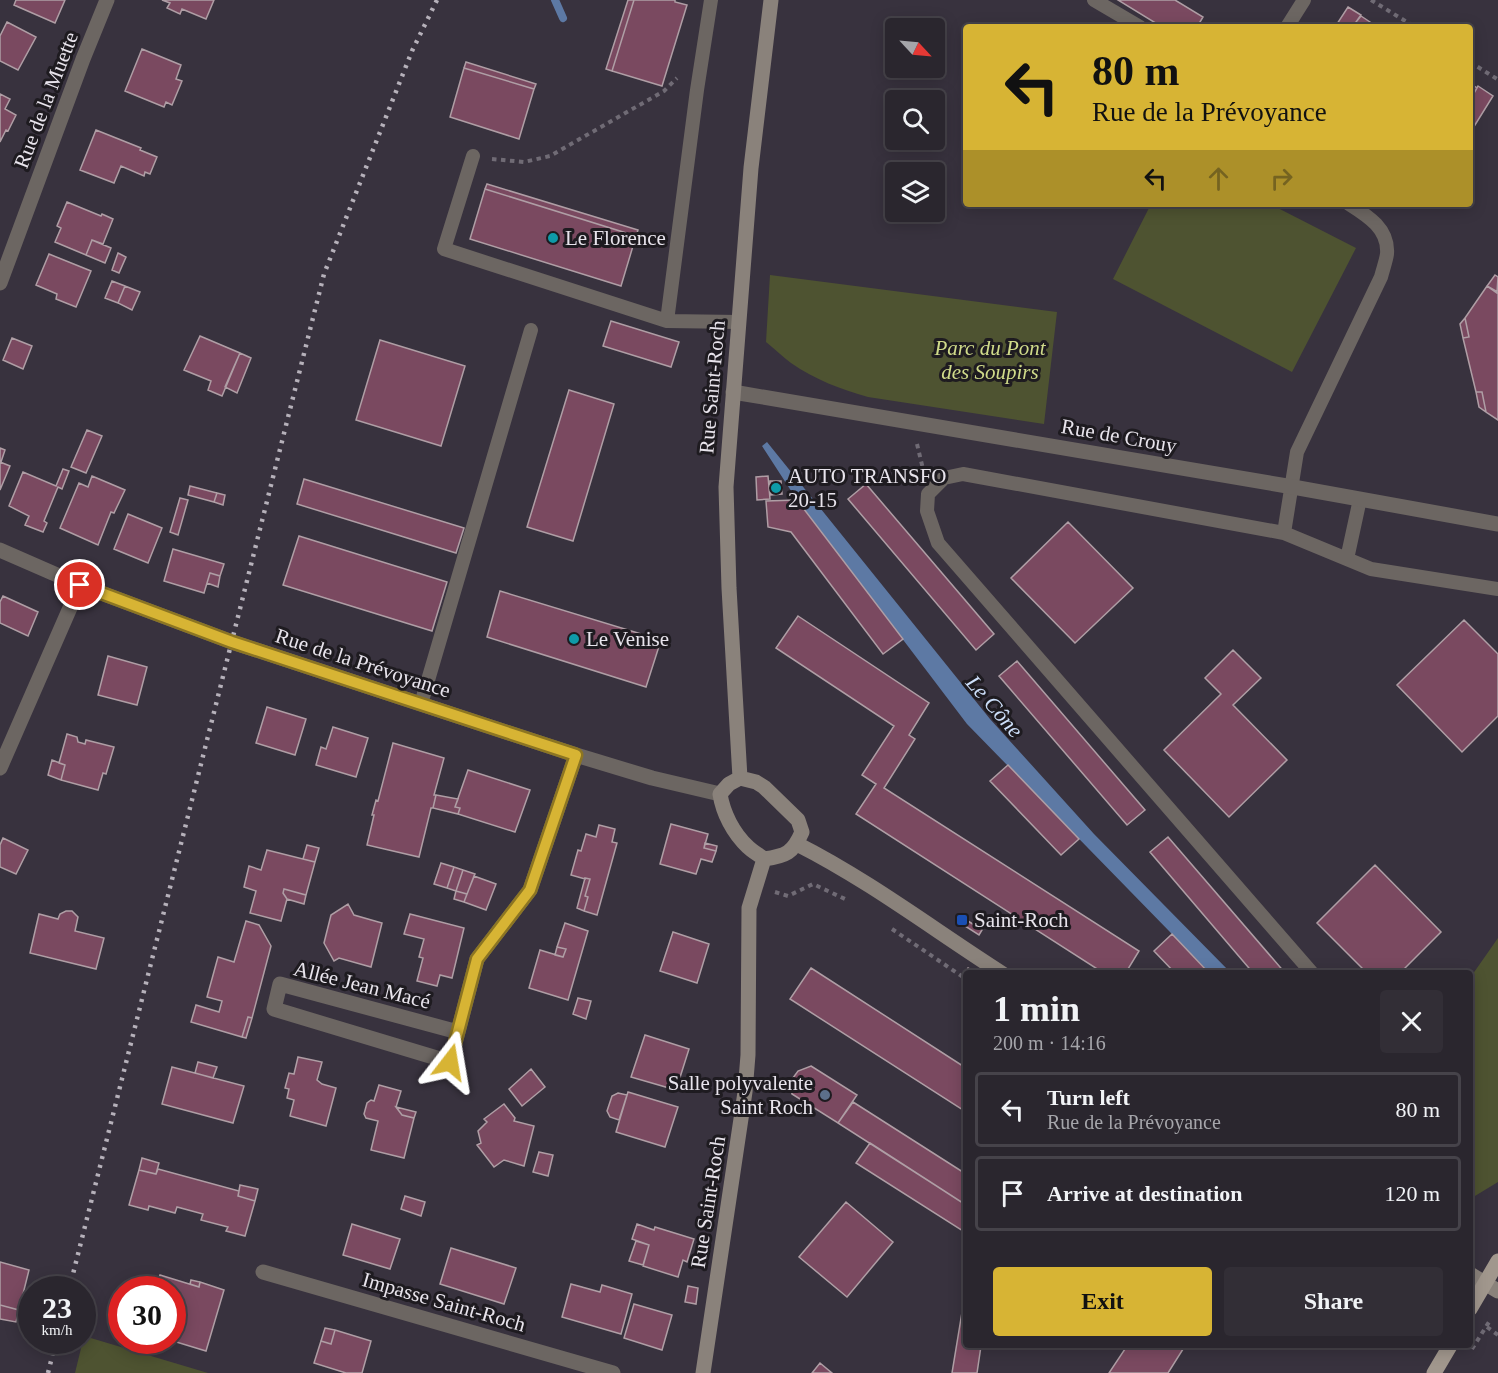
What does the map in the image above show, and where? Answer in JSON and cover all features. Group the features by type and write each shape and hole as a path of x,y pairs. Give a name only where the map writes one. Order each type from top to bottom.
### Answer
{"main road":[{"path":"1473,1303 1498,1261"},
{"path":"1434,1373 1449,1348"}],"street":[{"name":"Rue de la Muette","path":"0,283 107,0"},
{"name":"Rue Saint-Roch","path":"740,778 729,588 726,487 751,168 771,0"},
{"name":"Rue de Crouy","path":"733,392 1498,524"},
{"name":"Rue de la Prévoyance","path":"0,550 80,585 232,642 576,755 652,778 720,794"},
{"path":"0,768 80,585"},
{"name":"Allée Jean Macé","path":"458,1032 280,984 274,1009 450,1062 458,1032 477,959 530,890 576,755"},
{"path":"740,778 756,782 764,787 798,820 802,832 793,850 781,857 764,859 747,846 735,830 722,808 720,794 729,784 740,778"},
{"path":"797,844 824,857 900,904 997,970"},
{"name":"Rue Saint-Roch","path":"703,1373 745,1092 748,1055 749,908 764,859"},
{"name":"Impasse Saint-Roch","path":"263,1272 613,1373"},
{"path":"1473,1276 1498,1291"}],"lane":[{"path":"666,321 711,0"},
{"path":"1094,0 1135,24"},
{"path":"1289,24 1304,0"},
{"path":"473,156 444,249 666,321 739,322"},
{"path":"1284,533 1297,452 1381,277 1387,253 1385,235 1371,218 1354,207"},
{"path":"421,704 531,330"},
{"path":"1310,970 938,543 927,511 928,494 944,478 963,474 1284,533 1371,569 1498,589"},
{"path":"1347,559 1360,499"}],"path":[{"path":"1371,0 1409,24"},
{"path":"473,156 524,162 550,156 664,91 703,52"},
{"path":"1473,64 1497,79"},
{"path":"913,423 928,494"},
{"path":"757,880 776,892 788,896 813,884 849,901"},
{"path":"888,927 963,977"},
{"path":"1473,1346 1490,1320"},
{"path":"1467,1355 1472,1348"}],"green space":[{"path":"1149,207 1276,207 1356,248 1292,372 1113,279"},
{"name":"Parc du Pont des Soupirs","path":"770,275 1057,312 1044,424 868,397 809,374 791,363 766,342"},
{"path":"1498,938 1498,1182 1473,1197 1473,974"},
{"path":"96,1340 108,1343 108,1354 144,1354 208,1373 75,1373 80,1354 96,1354"}],"water":[{"name":"Le Cône","path":"767,442 990,719 1094,834 1228,970 1207,970 967,724 797,500 762,446"}],"building":[{"path":"16,0 65,0 55,23 14,5"},
{"path":"162,0 214,0 206,19 182,9 180,14 167,8 170,3"},
{"path":"628,0 634,0 612,71 606,69"},
{"path":"634,0 675,0 675,2 687,5 662,86 612,71"},
{"path":"1118,0 1175,0 1203,17 1199,24 1157,24"},
{"path":"1348,7 1361,15 1356,22 1359,24 1337,24"},
{"path":"1361,16 1373,24 1359,24 1356,22"},
{"path":"7,22 36,37 18,70 0,61 0,36"},
{"path":"142,49 181,65 176,79 182,81 172,105 166,102 164,107 125,91"},
{"path":"466,62 536,84 534,89 464,68"},
{"path":"464,68 534,89 519,139 450,117"},
{"path":"1478,86 1493,96 1473,128 1473,95"},
{"path":"0,94 10,99 5,109 16,115 0,142"},
{"path":"96,130 157,157 150,174 145,172 144,176 121,166 114,183 80,170"},
{"path":"487,184 638,230 636,236 485,189"},
{"name":"Le Florence","path":"485,189 636,236 621,286 470,239"},
{"path":"67,202 113,219 103,244 92,240 86,255 55,242 61,228 57,226"},
{"path":"92,240 111,248 105,263 86,255"},
{"path":"118,253 126,257 119,273 112,270"},
{"path":"49,254 91,271 76,307 56,299 57,294 36,285"},
{"path":"1495,275 1498,277 1497,293 1487,286"},
{"path":"112,281 125,286 118,303 105,298"},
{"path":"125,286 140,292 132,310 118,303"},
{"path":"1487,286 1498,292 1498,420 1486,412 1482,392 1476,392 1463,338 1469,337 1465,318"},
{"path":"1465,318 1469,337 1463,338 1460,324"},
{"path":"611,321 679,342 671,367 603,346"},
{"path":"200,336 240,353 222,396 208,390 211,381 184,370"},
{"path":"12,338 32,346 23,369 3,360"},
{"path":"380,340 465,366 441,446 356,420"},
{"path":"240,353 251,358 237,393 225,387"},
{"path":"569,390 614,404 573,541 527,527"},
{"path":"1476,392 1482,392 1486,412 1479,407"},
{"path":"87,430 102,436 86,473 71,467"},
{"path":"0,448 5,450 1,462 0,462"},
{"path":"0,462 10,466 0,490"},
{"path":"63,469 69,471 62,489 58,487 44,521 47,523 43,532 25,525 29,516 9,506 23,472 56,486"},
{"path":"92,476 125,490 114,513 111,512 98,545 60,528 79,483 88,487"},
{"path":"768,476 770,499 757,500 756,477"},
{"path":"304,479 464,528 456,553 297,504"},
{"name":"AUTO TRANSFO 20-15","path":"770,481 781,481 782,494 771,495"},
{"path":"866,484 994,634 976,650 848,499"},
{"path":"190,486 217,493 214,502 188,495"},
{"path":"217,493 225,495 223,505 214,502"},
{"path":"180,498 188,500 178,535 170,532"},
{"path":"797,500 903,639 883,654 791,532 768,527 766,501"},
{"path":"128,514 162,528 148,563 114,549"},
{"path":"1068,522 1133,588 1075,643 1011,578"},
{"path":"299,536 447,582 432,631 283,585"},
{"path":"173,549 224,564 220,576 210,573 204,593 164,581"},
{"path":"210,573 220,576 218,587 207,583"},
{"name":"Le Venise","path":"500,591 661,640 646,687 487,637"},
{"path":"3,596 38,612 28,636 0,623 0,602"},
{"path":"798,616 929,703 909,735 915,739 884,788 1139,951 1127,970 1099,970 856,814 876,784 862,775 894,726 776,648"},
{"path":"1464,620 1498,654 1498,716 1462,752 1397,685"},
{"path":"1233,650 1261,678 1233,705 1287,760 1229,817 1164,750 1221,694 1205,678"},
{"path":"108,656 147,667 137,705 98,695"},
{"path":"1017,661 1145,810 1127,825 999,676"},
{"path":"267,707 306,719 295,755 256,743"},
{"path":"333,727 368,738 356,777 316,765 321,747 326,749"},
{"path":"67,734 77,737 78,742 85,744 86,740 114,747 106,774 103,773 98,790 61,780 65,765 59,763"},
{"path":"393,743 444,758 419,857 367,845 374,815 372,815 376,800 378,801"},
{"path":"52,760 65,765 61,780 48,775"},
{"path":"1008,765 1079,839 1061,855 990,781"},
{"path":"468,770 530,790 515,832 458,814 460,808 455,807"},
{"path":"436,795 458,799 455,807 460,808 458,814 433,808"},
{"path":"671,824 708,834 704,848 716,851 712,862 701,859 696,874 660,864"},
{"path":"599,825 615,829 612,842 617,843 597,915 584,911 590,879 571,875 578,850 581,851 586,834 596,837"},
{"path":"1168,837 1283,970 1251,970 1150,852"},
{"path":"3,838 28,850 16,874 0,867 0,845"},
{"path":"705,843 717,846 716,851 704,848"},
{"path":"307,845 319,848 315,862 303,859"},
{"path":"267,850 315,862 306,895 284,889 283,893 287,899 281,921 250,913 256,891 244,887 249,866 261,870"},
{"path":"441,863 454,867 447,888 434,884"},
{"path":"1375,865 1441,932 1403,970 1364,970 1317,923"},
{"path":"454,867 463,870 456,891 447,888"},
{"path":"463,870 475,874 467,894 456,891"},
{"path":"474,876 496,884 486,910 464,902"},
{"path":"585,878 590,879 584,911 577,908"},
{"path":"284,889 306,895 304,904 287,899 283,893"},
{"path":"456,891 467,894 464,902 454,899"},
{"path":"348,904 354,915 382,923 371,967 339,958 334,961 324,943 331,915"},
{"path":"72,911 78,917 75,931 104,938 96,969 30,953 39,914 58,919 60,914"},
{"path":"410,914 464,928 452,978 440,975 437,986 417,981 423,958 419,957 424,939 404,934"},
{"path":"246,921 259,925 271,946 252,1018 248,1017 242,1037 191,1022 196,1005 219,1012 222,1001 207,997 218,957 234,962"},
{"path":"968,921 982,930 979,935 965,926"},
{"path":"565,923 588,931 568,1000 529,988 540,950 563,957 566,949 557,947"},
{"path":"673,932 709,944 697,983 660,971"},
{"path":"1172,934 1206,970 1172,970 1154,951"},
{"path":"557,947 566,949 563,957 555,955"},
{"path":"811,968 963,1066 963,1110 790,999"},
{"path":"578,998 591,1001 586,1019 573,1014"},
{"path":"248,1017 252,1018 246,1038 242,1037"},
{"path":"645,1035 689,1049 676,1090 631,1077"},
{"path":"298,1057 322,1062 317,1080 336,1088 326,1126 290,1116 294,1100 287,1098 289,1089 285,1088 289,1073 294,1074"},
{"path":"198,1062 217,1067 213,1078 195,1073"},
{"name":"Salle polyvalente Saint Roch","path":"811,1066 857,1095 838,1123 792,1094 790,1082 798,1071"},
{"path":"172,1067 244,1086 233,1123 162,1104"},
{"path":"531,1069 545,1087 522,1106 509,1089"},
{"path":"379,1085 401,1091 396,1107 402,1115 414,1118 404,1158 371,1150 378,1121 366,1118 364,1114 367,1103 374,1101"},
{"path":"628,1092 678,1107 665,1147 616,1132"},
{"path":"618,1093 627,1095 619,1120 610,1117 607,1111 612,1096"},
{"path":"853,1102 963,1172 963,1203 838,1123"},
{"path":"504,1104 515,1118 514,1121 534,1126 524,1166 504,1160 494,1167 477,1145 481,1143 478,1131 487,1122 484,1119"},
{"path":"396,1107 416,1112 414,1118 402,1115"},
{"path":"870,1143 963,1203 963,1231 856,1163"},
{"path":"539,1152 553,1155 548,1176 533,1172"},
{"path":"142,1158 159,1163 156,1174 139,1170"},
{"path":"158,1169 239,1191 238,1196 255,1201 245,1236 226,1231 228,1227 201,1220 203,1214 177,1207 175,1213 149,1206 148,1210 129,1205 139,1170 156,1174"},
{"path":"240,1185 258,1189 255,1201 238,1196"},
{"path":"405,1196 425,1202 421,1216 401,1209"},
{"path":"846,1202 893,1242 847,1297 799,1257"},
{"path":"352,1224 400,1239 390,1269 343,1255"},
{"path":"637,1224 694,1239 687,1262 683,1260 678,1277 643,1266 649,1245 632,1239"},
{"path":"636,1241 649,1245 643,1265 629,1261"},
{"path":"451,1248 516,1268 504,1304 440,1284"},
{"path":"0,1262 29,1270 28,1276 18,1276 18,1310 0,1305"},
{"path":"191,1280 200,1282 199,1287 190,1284"},
{"path":"200,1282 224,1290 206,1351 186,1345 186,1283 199,1287"},
{"path":"571,1284 600,1292 602,1285 632,1294 621,1334 562,1317"},
{"path":"688,1286 698,1288 696,1304 685,1302"},
{"path":"634,1304 672,1315 662,1350 624,1338"},
{"path":"0,1305 18,1310 16,1322 0,1319"},
{"path":"963,1306 963,1348 981,1348 977,1373 952,1373"},
{"path":"325,1328 335,1330 331,1344 321,1341"},
{"path":"335,1330 371,1341 362,1373 346,1373 314,1363 321,1341 331,1344"},
{"path":"1126,1348 1184,1348 1168,1373 1109,1373"},
{"path":"820,1363 832,1373 812,1373"}],"waterway":[{"name":"Le Cône","path":"555,0 563,18"}],"railway":[{"path":"73,1276 324,274 412,51 437,0"},
{"path":"48,1373 53,1354"}],"place":[{"name":"Le Florence","path":"553,238"},
{"name":"AUTO TRANSFO 20-15","path":"776,488"},
{"name":"Le Venise","path":"574,639"},
{"name":"Saint-Roch","path":"962,920"},
{"name":"Salle polyvalente Saint Roch","path":"825,1095"}],"route":[{"path":"80,585 232,642 576,755 530,890 477,959 450,1062"}]}
